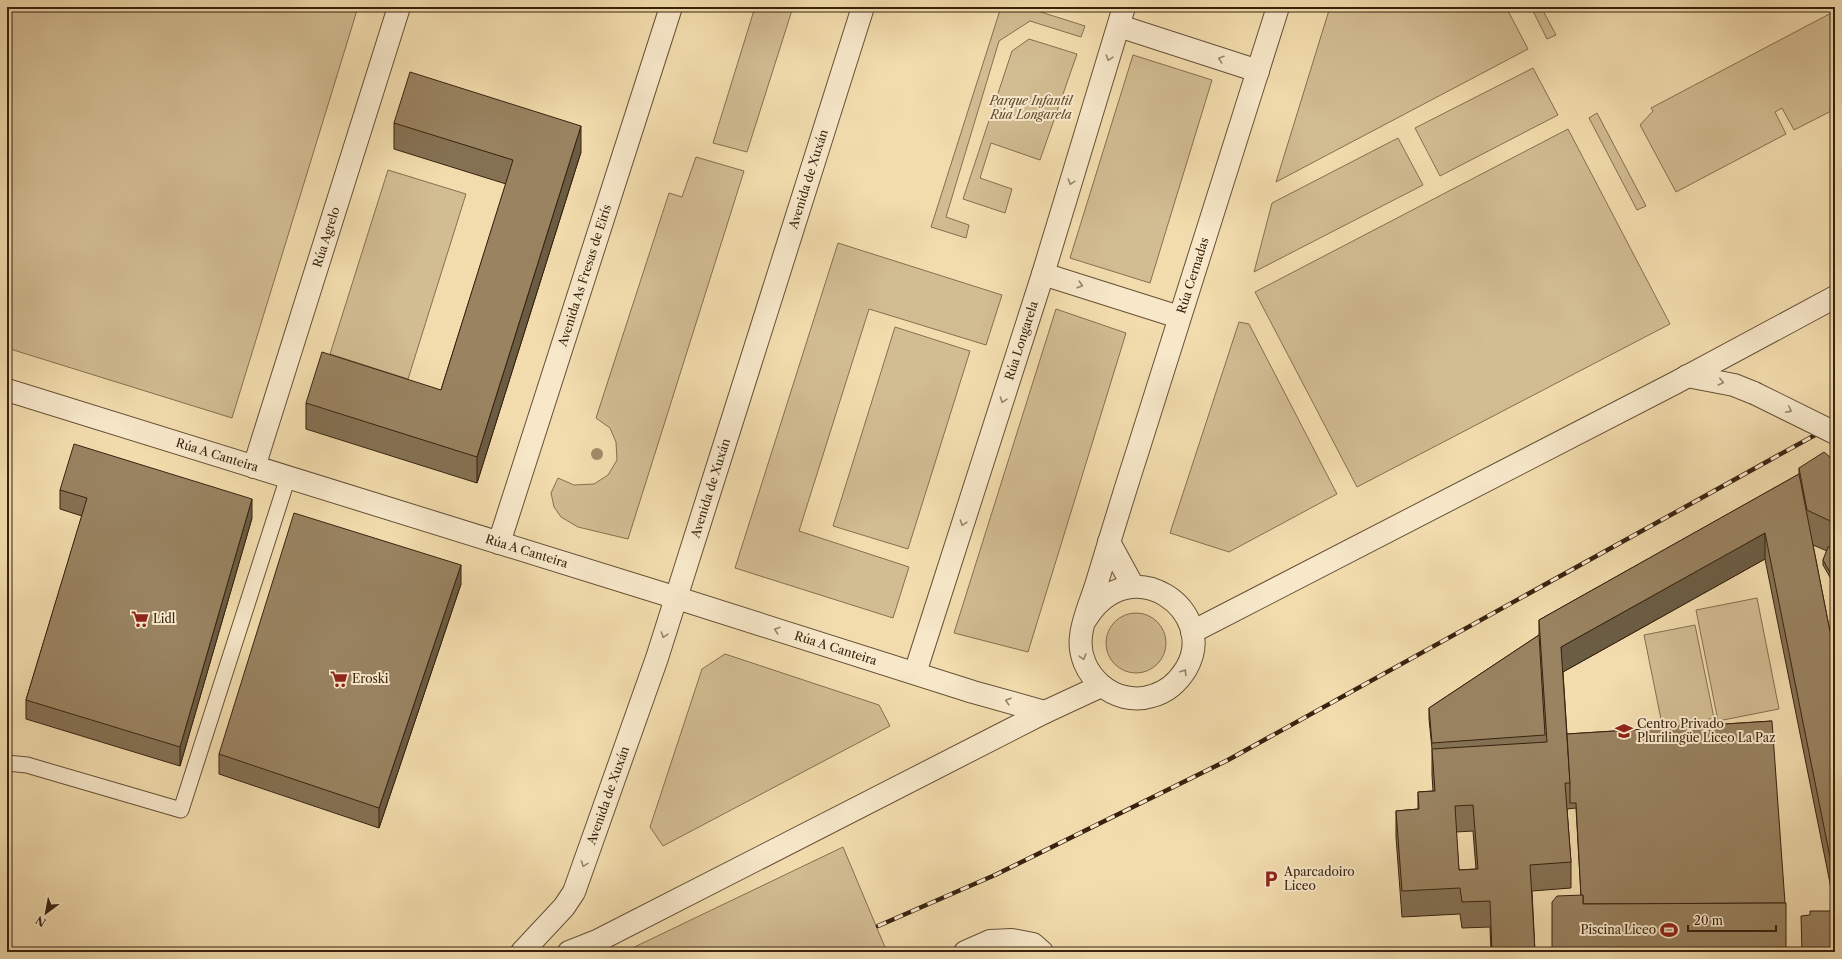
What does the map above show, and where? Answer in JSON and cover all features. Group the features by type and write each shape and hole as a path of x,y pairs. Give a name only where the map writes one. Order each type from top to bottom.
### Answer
{"street":[{"name":"Rúa Agrelo","path":"254,467 399,7"},
{"name":"Avenida As Fresas de Eirís","path":"499,543 671,7"},
{"name":"Avenida de Xuxán","path":"522,952 564,907 574,892 657,658 863,7"},
{"name":"Rúa Cernadas","path":"1086,619 1179,317 1278,7"},
{"path":"1122,17 1258,71"},
{"name":"Rúa Longarela","path":"915,673 1043,274 1122,17"},
{"path":"1043,274 1179,317"},
{"path":"1192,632 1688,376 1835,297"},
{"path":"1688,376 1734,385 1835,432"},
{"name":"Rúa A Canteira","path":"7,390 973,692 1045,712"},
{"path":"1109,542 1133,586"},
{"path":"1133,586 1149,588 1164,594 1177,604 1187,616 1192,632 1193,649 1188,666 1179,680 1166,691 1150,697 1133,699 1116,695 1101,686 1089,672 1082,655 1081,637 1086,619 1094,606 1105,596 1118,590 1133,586"},
{"path":"569,952 591,946 1045,712 1101,686"},
{"path":"966,952 990,941 1012,940 1033,944 1042,952"}],"lane":[{"path":"7,763 27,765 181,810 288,477"}],"green space":[{"path":"7,7 358,7 232,418 7,348"},
{"path":"755,7 793,7 747,152 713,143"},
{"path":"1001,7 1025,7 1085,26 1081,37 1030,21 999,41 946,217 969,225 966,238 931,227"},
{"path":"1330,7 1506,7 1528,49 1276,182"},
{"path":"1531,7 1541,7 1556,35 1547,39"},
{"path":"1835,11 1835,109 1794,130 1782,108 1775,112 1786,134 1676,192 1640,125 1653,111 1651,108"},
{"name":"Parque Infantil Rúa Longarela","path":"1029,39 1077,54 1040,160 991,143 980,178 1012,189 1005,213 963,199 1012,51"},
{"path":"1133,55 1212,80 1150,283 1070,258"},
{"path":"1533,68 1558,115 1440,176 1415,128"},
{"path":"1597,113 1646,206 1637,210 1589,118"},
{"path":"1568,129 1670,324 1357,487 1255,292"},
{"path":"1398,138 1423,185 1254,272 1272,203"},
{"path":"696,157 744,171 628,539 578,527 561,517 554,507 551,493 558,478 574,485 594,484 608,475 617,460 616,442 610,428 596,418 669,193 682,197"},
{"path":"388,170 466,194 408,379 330,354"},
{"path":"838,243 1002,295 986,345 869,309 799,531 909,567 893,618 735,568"},
{"path":"1056,309 1126,333 1028,652 954,633"},
{"path":"1239,322 1249,324 1337,494 1229,552 1170,533"},
{"path":"895,327 970,351 908,549 833,526"},
{"path":"1757,598 1779,709 1718,721 1696,610"},
{"path":"1136,613 1153,618 1161,626 1166,643 1161,660 1153,668 1136,673 1119,668 1111,660 1106,643 1111,626 1119,618"},
{"path":"1695,625 1714,718 1663,729 1644,635"},
{"path":"725,654 879,705 890,726 663,846 650,827 702,669"},
{"path":"843,847 887,952 624,952"}],"building":[{"path":"410,72 581,126 477,457 306,403 322,352 441,390 513,160 394,123"},
{"name":"Lidl","path":"74,444 252,499 180,747 26,700 87,498 60,490"},
{"path":"1824,452 1831,458 1835,459 1835,521 1828,520 1807,510 1799,468"},
{"path":"1799,474 1835,657 1835,882 1765,533 1561,647 1570,783 1565,783 1571,862 1530,865 1535,952 1492,952 1490,901 1462,902 1460,888 1402,891 1396,811 1419,809 1418,792 1435,791 1432,749 1547,742 1539,620","holes":["1473,805 1478,869 1459,870 1455,806"]},
{"name":"Eroski","path":"294,513 461,565 379,808 219,754"},
{"path":"1828,547 1835,548 1835,581 1823,560"},
{"path":"1539,635 1545,735 1432,743 1429,708"},
{"path":"1772,721 1785,903 1583,904 1583,895 1581,896 1576,803 1570,803 1567,734"},
{"name":"Piscina Liceo","path":"1583,895 1583,904 1786,903 1786,952 1552,952 1552,902 1557,896"},
{"path":"1810,911 1835,911 1835,952 1802,952 1801,916 1810,915"}],"railway":[{"path":"878,926 995,875 1228,760 1835,424"}],"place":[{"name":"Lidl","path":"140,619"},
{"name":"Eroski","path":"339,679"},
{"name":"Centro Privado Plurilingüe Liceo La Paz","path":"1624,731"},
{"name":"Aparcadoiro Liceo","path":"1271,879"},
{"name":"Piscina Liceo","path":"1669,930"}]}
